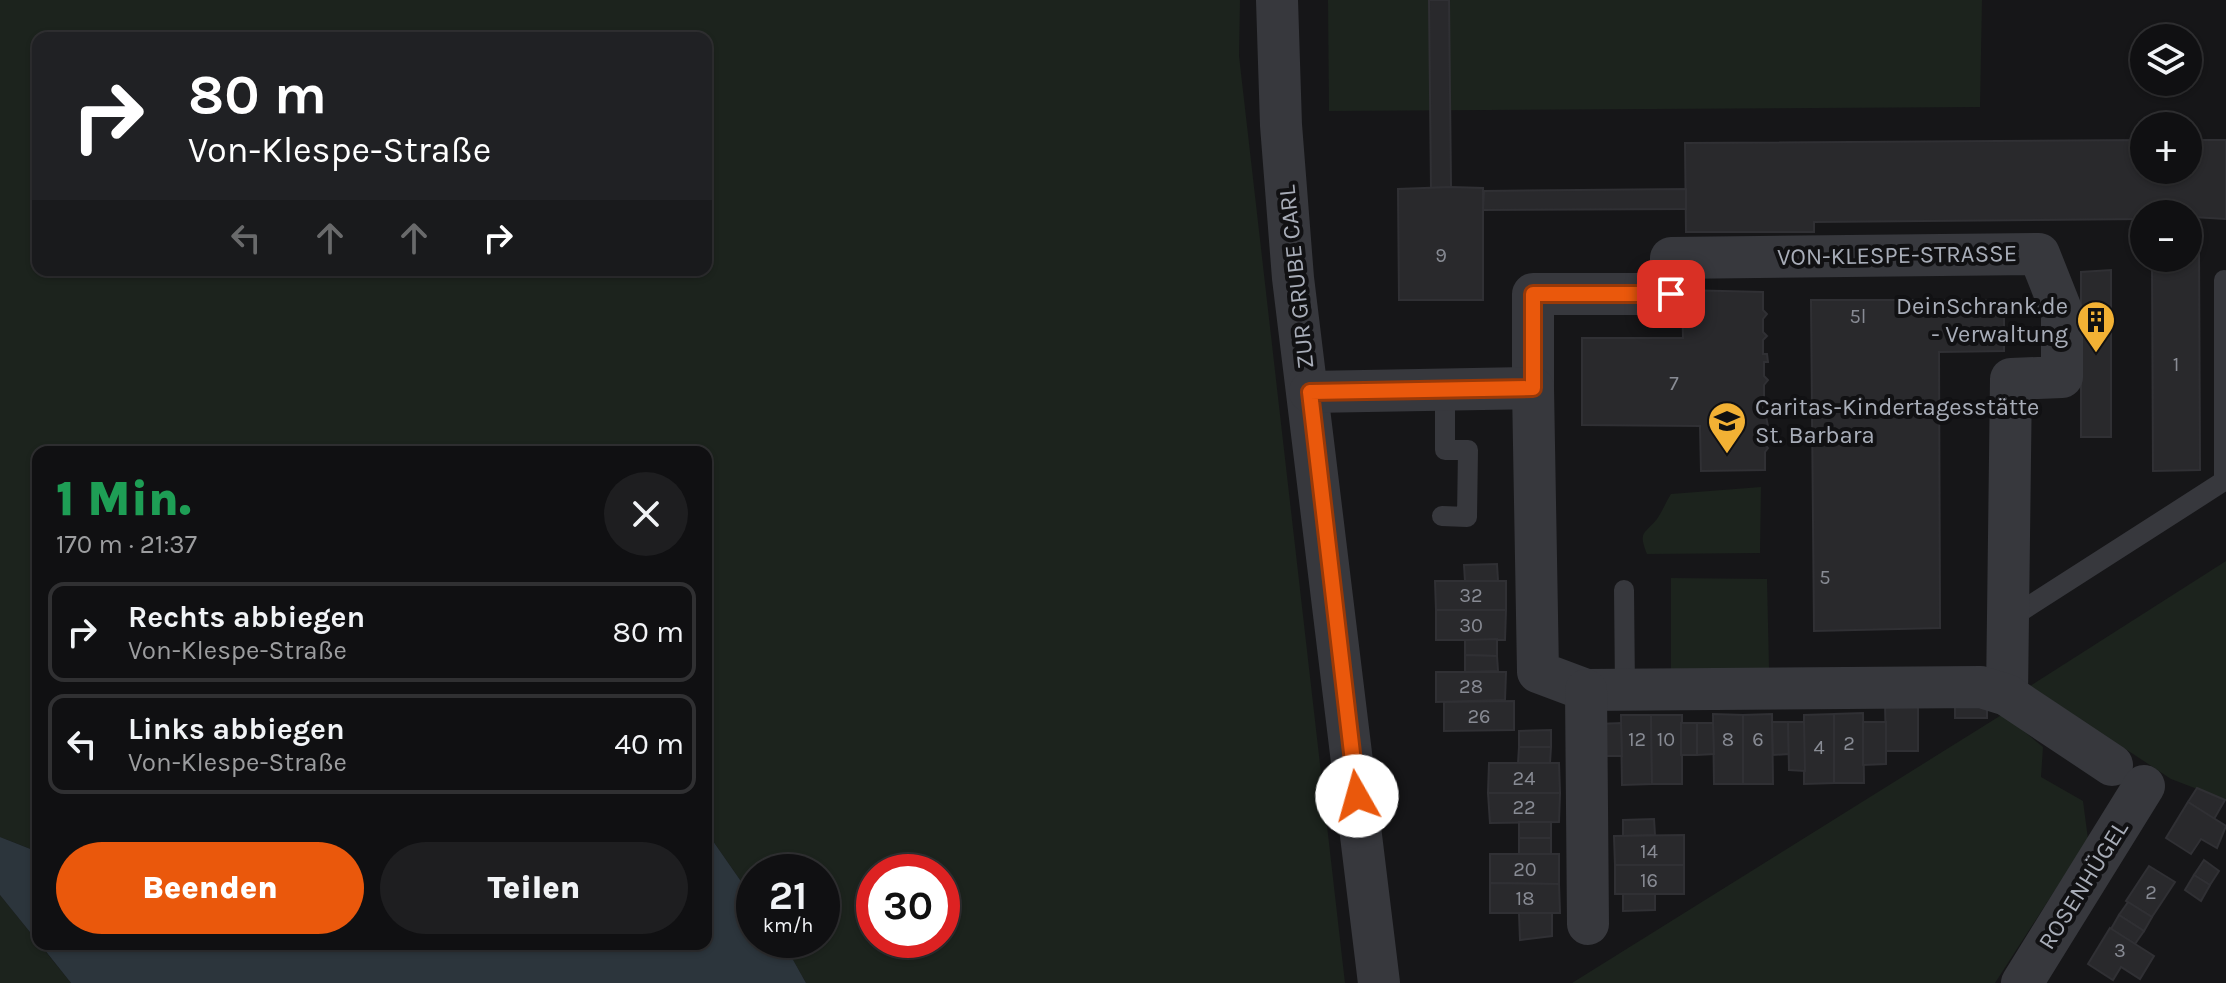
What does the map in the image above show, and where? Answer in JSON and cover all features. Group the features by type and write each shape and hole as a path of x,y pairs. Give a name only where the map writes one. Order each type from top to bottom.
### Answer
{"street":[{"name":"ZUR GRUBE CARL","path":"1277,0 1281,125 1293,278 1310,392 1379,983"},
{"name":"VON-KLESPE-STRASSE","path":"2007,695 2011,379 2062,377 2062,312 2039,254 1671,258 1671,294 1533,294 1538,672 1605,690 1981,687 2007,695 2128,776"},
{"path":"1310,392 1533,388"},
{"path":"1588,924 1605,690"},
{"name":"ROSENHÜGEL","path":"2022,983 2128,776"}],"lane":[{"path":"2009,619 2224,481 2224,280"},
{"path":"1442,516 1467,517 1468,450 1445,450 1445,389"},
{"path":"1605,690 1624,590"}],"shaded area":[{"path":"0,0 1240,0 1239,56 1345,983 806,983 792,958 840,958 840,854 736,854 736,874 712,840 712,446 32,446 32,850 0,837"},
{"path":"1328,0 1982,0 1980,107 1329,111"},
{"path":"1761,487 1760,553 1647,554 1644,534 1671,494"},
{"path":"2226,561 2226,800 2171,779 2030,686"},
{"path":"1671,578 1767,579 1769,668 1671,669"},
{"path":"2003,714 2043,747 2041,777 2083,801 2088,839 1995,983 1572,983"},
{"path":"0,837 32,850 32,935 0,895"},
{"path":"712,840 736,874 736,958 792,958 806,983 71,983 45,950 712,950"},
{"path":"0,895 32,935 32,950 44,950 71,983 0,983"}],"building":[{"path":"1429,0 1449,0 1451,187 1431,188"},
{"path":"2130,140 2130,184 2202,184 2202,140 2226,140 2226,219 2202,218 2202,200 2130,200 2130,219 1814,222 1814,232 1686,232 1685,143"},
{"path":"1483,188 1483,300 1399,300 1398,189"},
{"path":"1686,189 1686,209 1483,210 1484,191"},
{"name":"DeinSchrank.de - Verwaltung","path":"2111,270 2111,437 2081,437 2081,272"},
{"path":"2152,272 2199,272 2200,470 2153,471"},
{"path":"1682,290 1763,292 1763,310 1767,314 1763,319 1763,332 1767,336 1763,340 1763,354 1767,354 1768,362 1764,362 1764,376 1768,380 1764,385 1764,399 1768,404 1764,407 1768,426 1764,444 1768,448 1765,452 1765,470 1701,471 1700,426 1582,425 1582,338 1683,338"},
{"path":"1811,300 2004,300 2004,351 1939,352 1940,628 1814,631"},
{"path":"1497,564 1498,581 1465,581 1464,565"},
{"path":"1435,581 1506,581 1506,610 1436,610"},
{"path":"1436,610 1506,610 1505,640 1436,640"},
{"path":"1497,639 1497,656 1465,655 1465,640"},
{"path":"1465,655 1497,656 1498,671 1465,672"},
{"path":"1436,672 1506,672 1505,700 1436,702"},
{"path":"1514,701 1514,730 1444,731 1444,702"},
{"path":"1955,702 1987,702 1987,718 1955,718"},
{"path":"1885,703 1918,703 1918,751 1886,751"},
{"path":"1863,713 1864,783 1834,783 1834,714"},
{"path":"1713,714 1743,715 1743,784 1714,784"},
{"path":"1772,714 1773,784 1743,784 1743,715"},
{"path":"1834,714 1834,783 1804,784 1804,715"},
{"path":"1621,715 1651,715 1652,784 1622,785"},
{"path":"1651,715 1682,715 1682,784 1652,784"},
{"path":"1772,722 1788,722 1789,754 1773,755"},
{"path":"1788,722 1804,722 1805,771 1789,770"},
{"path":"1863,722 1886,722 1886,764 1863,765"},
{"path":"1621,723 1622,756 1598,756 1598,724"},
{"path":"1681,723 1697,723 1697,755 1681,755"},
{"path":"1697,723 1713,723 1714,754 1697,755"},
{"path":"1551,730 1551,747 1519,747 1519,731"},
{"path":"1519,747 1551,747 1550,763 1518,763"},
{"path":"1489,763 1559,763 1560,793 1488,793"},
{"path":"2197,788 2225,800 2214,819 2188,802"},
{"path":"1488,793 1560,793 1559,822 1490,823"},
{"path":"2188,802 2226,826 2217,848 2201,839 2191,854 2166,838"},
{"path":"1654,819 1655,835 1623,836 1623,820"},
{"path":"1519,822 1551,822 1551,838 1519,838"},
{"path":"1684,835 1684,865 1615,865 1614,836"},
{"path":"1519,838 1551,838 1551,854 1519,854"},
{"path":"1490,854 1559,854 1559,884 1490,883"},
{"path":"2204,860 2219,871 2210,885 2194,875"},
{"path":"1615,865 1684,865 1684,894 1615,894"},
{"path":"2149,866 2175,882 2152,917 2126,901"},
{"path":"2194,875 2210,885 2201,901 2185,890"},
{"path":"1490,883 1559,884 1560,913 1490,913"},
{"path":"1623,894 1655,894 1655,910 1623,911"},
{"path":"2128,902 2152,917 2144,931 2119,915"},
{"path":"1519,913 1552,913 1552,936 1520,940"},
{"path":"2119,915 2144,931 2135,944 2111,929"},
{"path":"2110,928 2154,956 2140,979 2121,967 2113,980 2088,964"}],"place":[{"name":"DeinSchrank.de - Verwaltung","path":"2096,354"},
{"name":"Caritas-Kindertagesstätte St. Barbara","path":"1727,455"}],"route":[{"path":"1357,796 1310,392 1533,388 1533,294 1671,294"}]}
